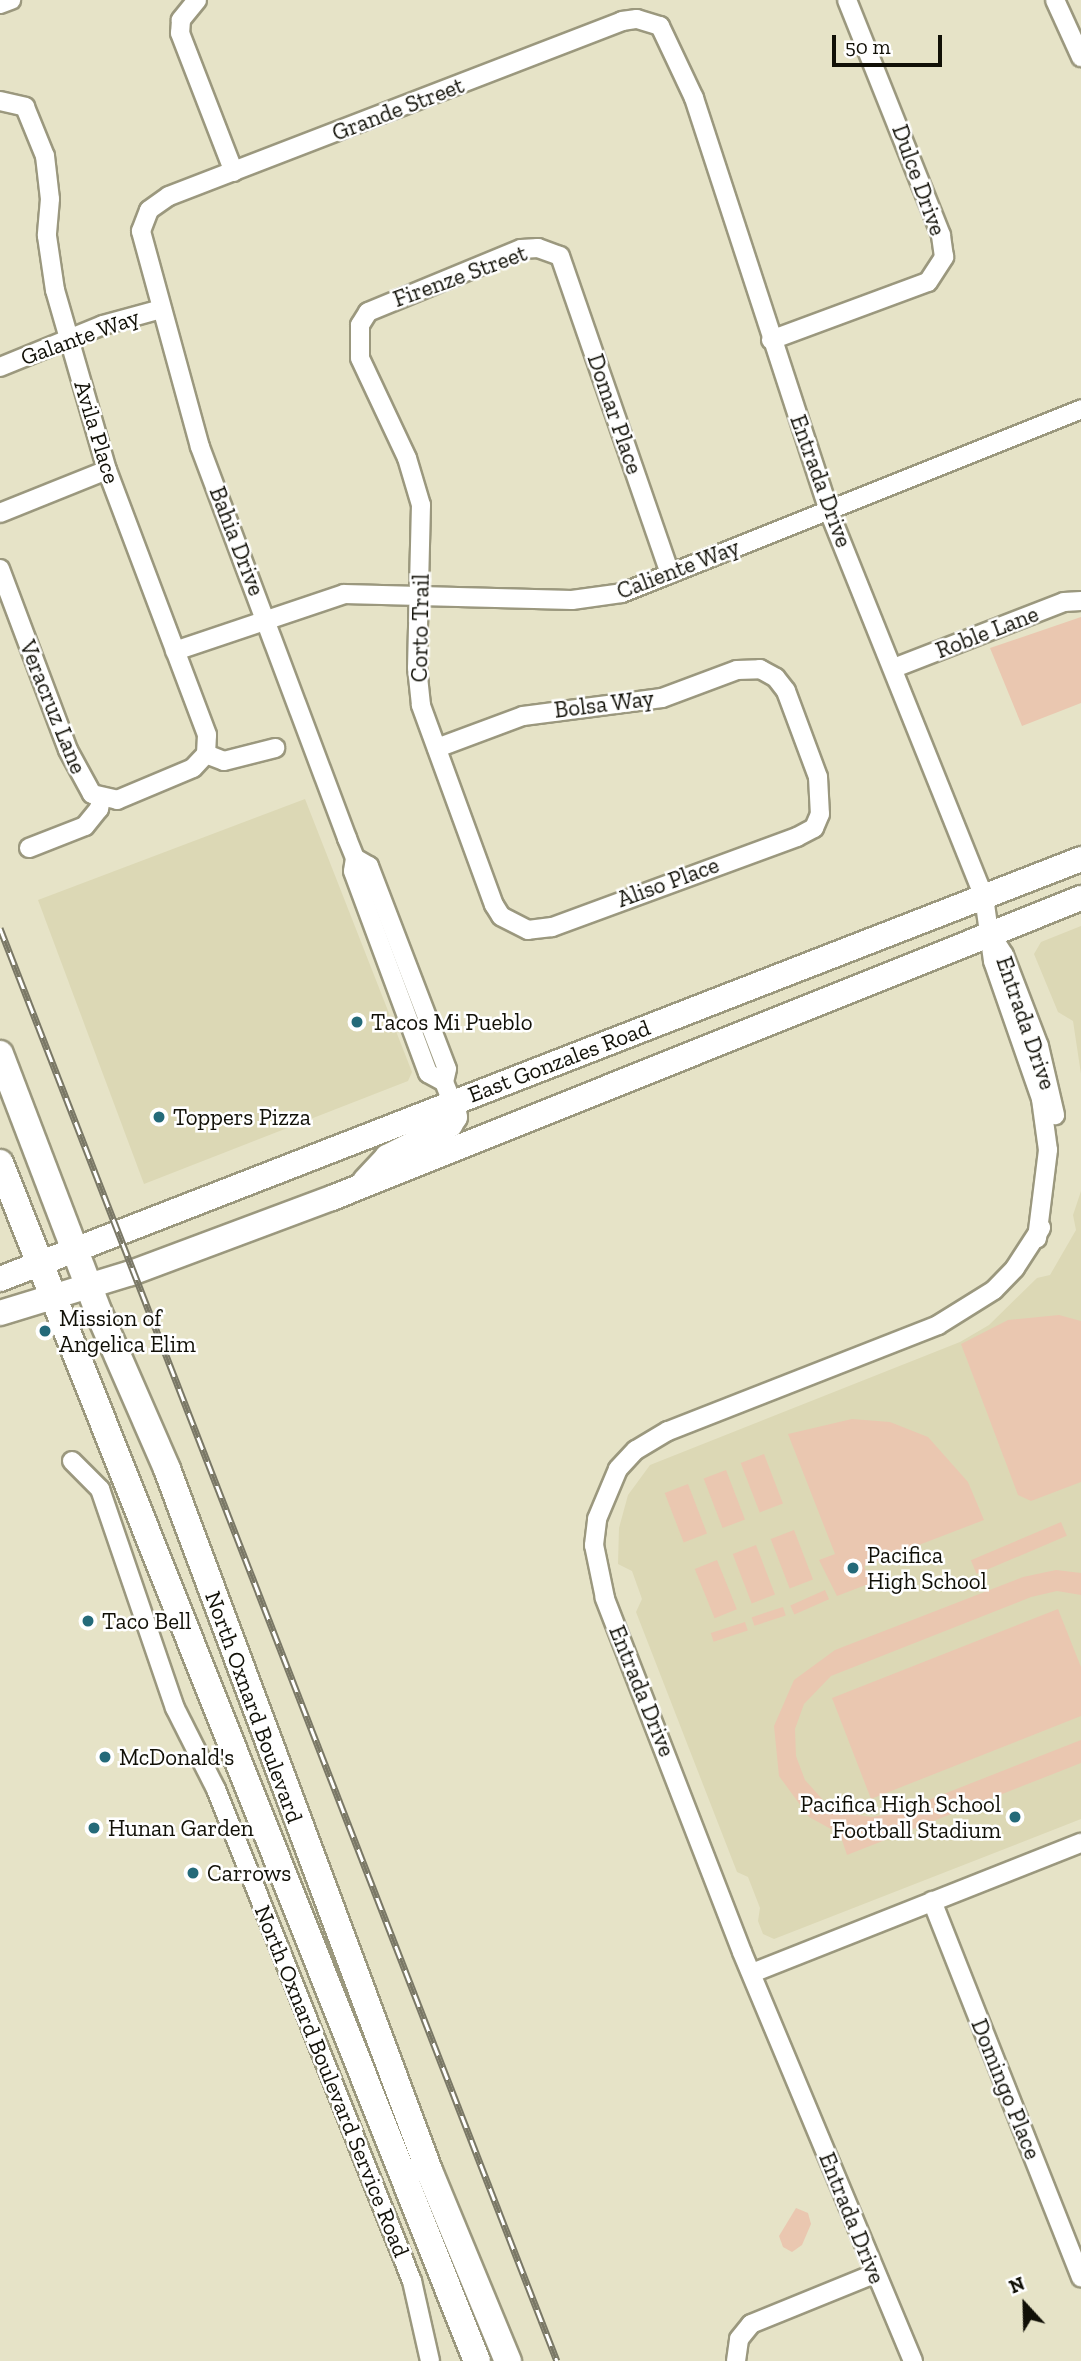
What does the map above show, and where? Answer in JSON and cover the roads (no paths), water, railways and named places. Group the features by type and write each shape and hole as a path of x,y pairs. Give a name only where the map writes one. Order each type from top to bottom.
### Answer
{"main road":[{"name":"East Gonzales Road","path":"0,1279 75,1253 448,1092 984,897 1081,859"},
{"name":"East Gonzales Road","path":"0,1313 88,1286 360,1186 1081,898"},
{"name":"North Oxnard Boulevard","path":"0,1054 88,1286 167,1469 246,1690 508,2361"},
{"path":"360,1186 387,1157 450,1125 455,1117 448,1092"},
{"name":"North Oxnard Boulevard","path":"0,1163 49,1296 479,2361"},
{"path":"204,1678 246,1690"},
{"path":"470,2269 462,2291 480,2334 479,2361"}],"street":[{"path":"0,4 11,0"},
{"path":"197,0 181,20 180,33 234,172"},
{"name":"Dulce Drive","path":"771,340 928,282 944,257 941,234 847,0"},
{"path":"1055,0 1075,24 1081,57"},
{"name":"Grande Street","path":"144,219 169,196 622,21 637,19 660,26"},
{"name":"Entrada Drive","path":"660,26 694,98 828,509 984,897 989,933 1004,955 1052,1092 1059,1143 1057,1178 1037,1238 994,1290 938,1325 668,1431 636,1450 618,1469 604,1495 594,1545 605,1598 752,1973 874,2274 913,2361"},
{"name":"Avila Place","path":"0,101 20,104 31,116 45,156 50,179 49,256 69,338 107,470 207,735 206,754"},
{"name":"Bahia Drive","path":"144,219 143,244 200,447 267,616 355,858 353,871 428,1073 448,1092"},
{"name":"Firenze Street","path":"362,318 380,305 521,249 538,247 560,256"},
{"name":"Domar Place","path":"560,256 670,573"},
{"name":"Galante Way","path":"0,367 69,338 161,309"},
{"name":"Corto Trail","path":"362,318 360,358 407,458 421,505 417,685 494,905 518,928"},
{"name":"Caliente Way","path":"175,651 267,616 344,594 586,598 622,593 1081,409"},
{"path":"0,513 107,470"},
{"name":"Veracruz Lane","path":"0,569 68,750 86,786 100,799"},
{"name":"Roble Lane","path":"894,668 1064,603 1081,601"},
{"name":"Bolsa Way","path":"437,748 553,709 662,698 747,668 771,674 786,691 818,777 822,804 816,824"},
{"path":"29,848 85,826 99,809 100,799 117,800 192,768 206,754 225,761 275,748"},
{"name":"Aliso Place","path":"518,928 539,931 552,927 791,839 816,824"},
{"name":"Bahia Drive","path":"355,858 369,866 447,1069 448,1092"},
{"path":"375,932 385,937 416,1011 425,1013"},
{"name":"North Oxnard Boulevard Service Road","path":"72,1461 100,1489 139,1596 158,1664 186,1733 216,1789 412,2281 430,2361"},
{"path":"752,1973 1081,1843"},
{"name":"Domingo Place","path":"932,1901 1081,2278"},
{"path":"736,2361 739,2339 751,2324 874,2274"}],"railway":[{"path":"0,928 557,2361"}],"place":[{"name":"Tacos Mi Pueblo","path":"357,1022"},
{"name":"Toppers Pizza","path":"159,1117"},
{"name":"Mission of Angelica Elim","path":"45,1331"},
{"name":"Pacifica High School","path":"853,1568"},
{"name":"Taco Bell","path":"88,1621"},
{"name":"McDonald's","path":"105,1757"},
{"name":"Pacifica High School Football Stadium","path":"1015,1817"},
{"name":"Hunan Garden","path":"94,1828"},
{"name":"Carrows","path":"193,1873"}]}
